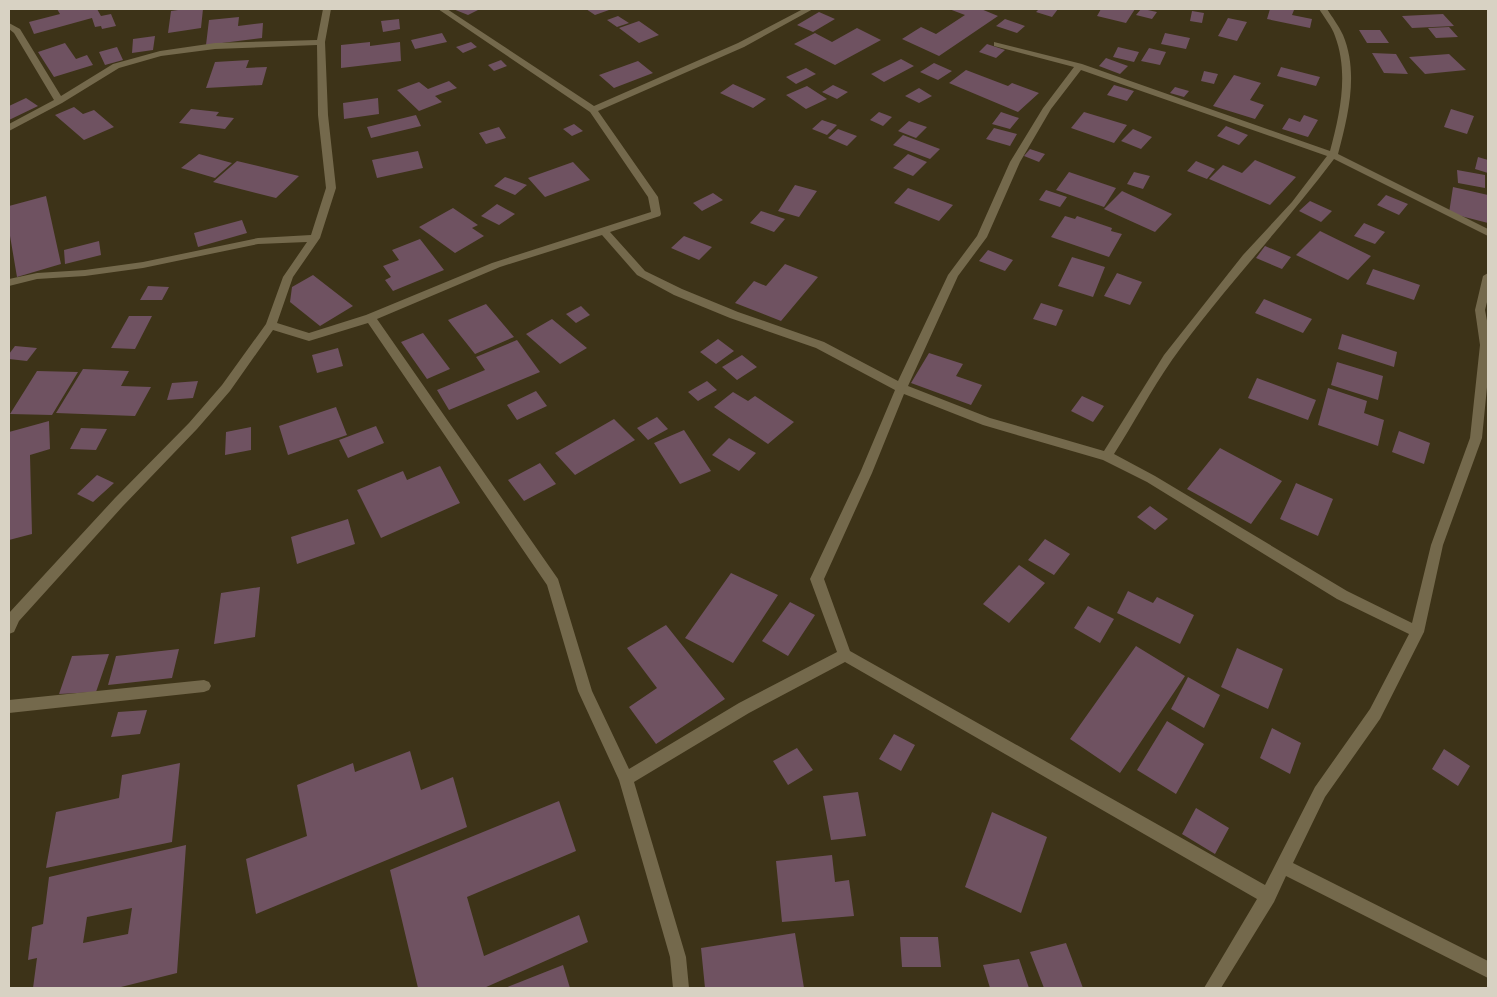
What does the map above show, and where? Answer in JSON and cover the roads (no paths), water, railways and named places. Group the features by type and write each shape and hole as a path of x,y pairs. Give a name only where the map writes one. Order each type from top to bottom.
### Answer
{"street":[{"path":"11,618 193,426 226,388 272,325 288,277 315,238 331,188 323,115 321,42 327,9"},
{"path":"272,325 308,337 370,318 496,265 656,214 653,197 593,110 442,9"},
{"path":"593,110 741,45 809,9"},
{"path":"1107,456 1168,358 1247,257 1295,204 1333,155 1343,118 1347,68 1339,35 1322,9"},
{"path":"9,25 17,31 59,101"},
{"path":"9,128 59,101 116,66 160,54 215,46 321,42"},
{"path":"997,44 1079,66 1333,155 1488,233"},
{"path":"1079,66 1047,108 1016,162 982,237 953,275 901,388 866,473 818,579 845,654 1268,896"},
{"path":"604,231 641,273 678,292 734,315 820,345 901,388 987,422 1107,456 1151,479 1342,595 1417,632"},
{"path":"9,282 38,276 85,273 143,265 258,241 315,238"},
{"path":"1212,988 1268,896 1320,792 1375,714 1417,632 1438,545 1482,440 1486,345 1480,310 1488,276"},
{"path":"370,318 447,426 553,584 585,691 626,780 678,958 681,988"},
{"path":"626,780 744,708 845,654"},
{"path":"9,707 204,686"},
{"path":"1283,866 1488,970"}]}
